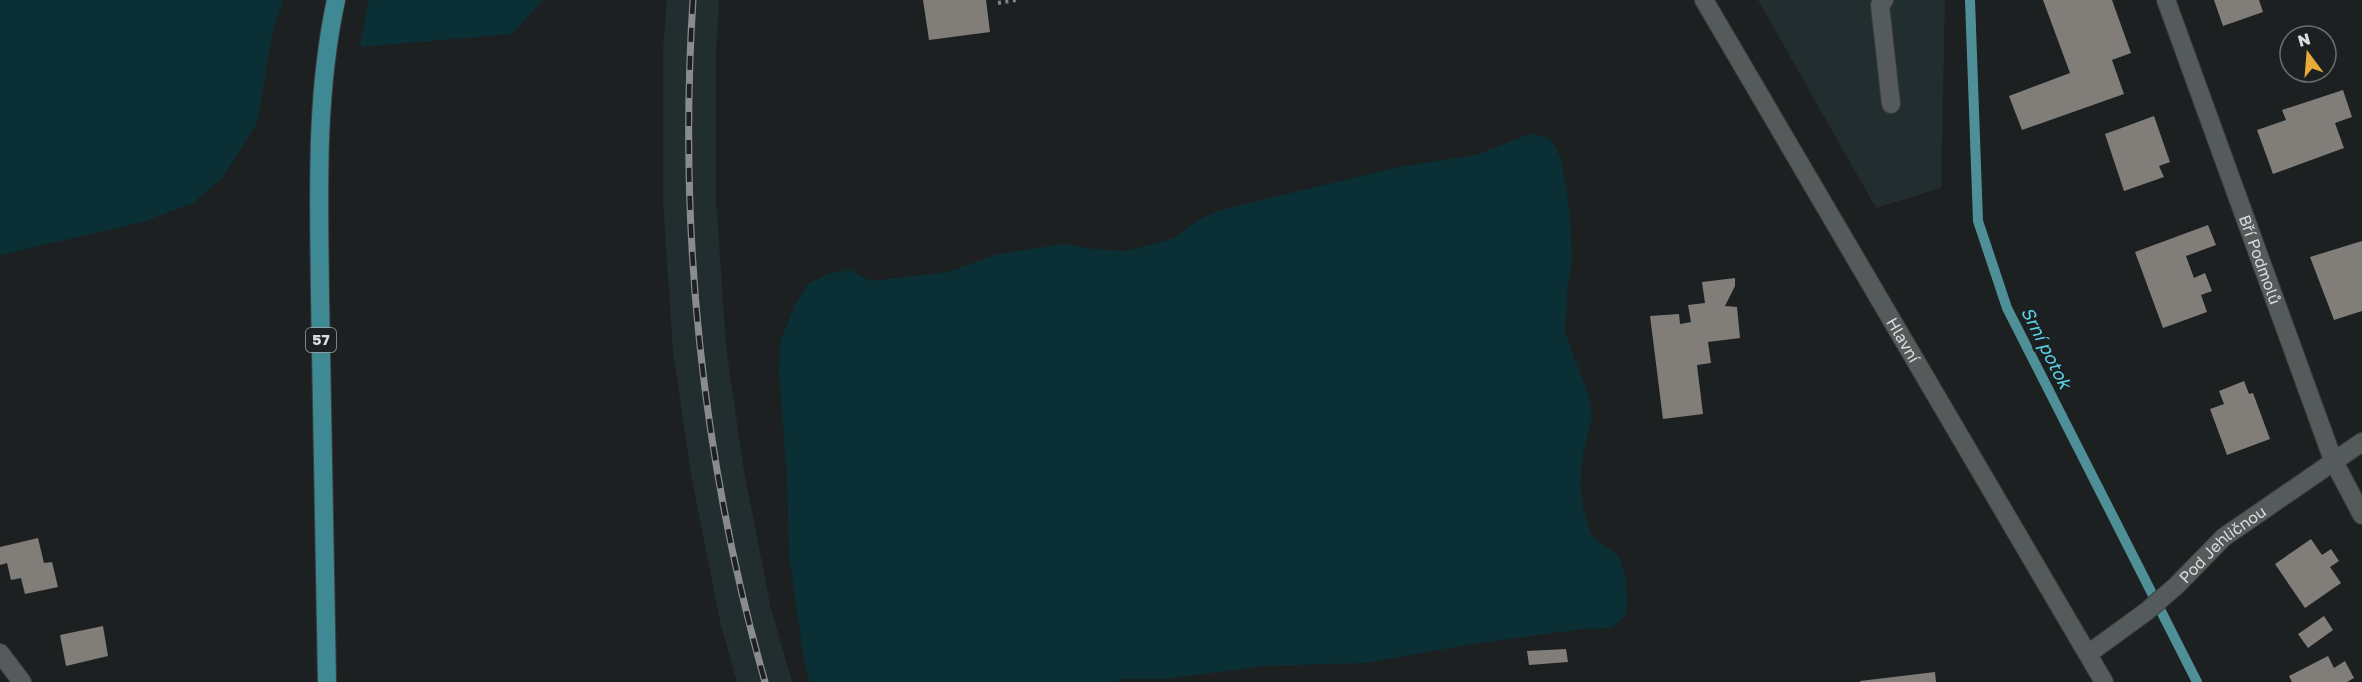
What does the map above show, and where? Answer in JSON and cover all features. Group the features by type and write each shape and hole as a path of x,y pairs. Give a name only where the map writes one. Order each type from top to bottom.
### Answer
{"main road":[{"name":"57","path":"327,682 322,449 320,145 325,64 336,0"}],"street":[{"name":"Hlavní","path":"1704,0 2104,682"},
{"path":"1884,0 1880,5 1891,104"},
{"name":"Bří Podmolů","path":"2166,0 2333,460 2362,515"},
{"name":"Pod Jehličnou","path":"2088,654 2147,611 2176,586 2223,537 2362,441"},
{"path":"0,653 22,682"}],"path":[{"path":"998,3 1016,0"}],"shaded area":[{"path":"0,0 283,0 272,34 257,123 222,178 193,203 143,222 0,255"},
{"path":"369,0 543,0 512,34 360,47"},
{"path":"667,0 719,0 716,52 716,199 726,346 743,465 771,609 792,682 737,682 720,621 691,474 673,351 663,201 663,51"},
{"path":"1758,0 1945,0 1941,188 1876,208"},
{"path":"1529,134 1546,137 1553,142 1561,159 1569,206 1572,256 1565,333 1590,399 1592,418 1583,453 1580,486 1584,513 1591,534 1602,545 1618,555 1624,570 1627,599 1626,615 1612,628 1583,629 1466,645 1366,663 1265,666 1164,679 1121,679 1118,682 810,682 804,661 789,553 787,477 779,372 780,342 797,301 808,284 828,274 850,270 871,281 948,272 998,254 1064,244 1126,251 1175,238 1196,221 1221,210 1398,167 1476,155"}],"building":[{"path":"923,0 986,0 990,32 929,40"},
{"path":"2043,0 2112,0 2131,53 2112,60 2124,94 2022,130 2009,96 2070,73"},
{"path":"2214,0 2259,0 2263,12 2223,26"},
{"path":"2343,90 2352,117 2335,123 2344,148 2273,174 2257,130 2286,120 2282,110"},
{"path":"2154,116 2170,162 2159,166 2164,177 2124,191 2105,134"},
{"path":"2208,225 2216,245 2186,256 2194,278 2205,273 2212,291 2201,295 2207,312 2163,328 2135,252"},
{"path":"2362,241 2362,311 2334,320 2310,257"},
{"path":"1735,278 1735,286 1725,306 1737,307 1740,338 1708,342 1711,363 1697,365 1703,414 1663,419 1650,316 1679,314 1680,324 1691,322 1688,305 1705,303 1702,282"},
{"path":"2244,381 2249,394 2253,393 2270,439 2227,455 2210,409 2224,404 2219,391"},
{"path":"38,538 44,563 52,562 58,587 25,594 21,578 11,580 7,563 0,565 0,547"},
{"path":"2311,539 2322,555 2331,549 2339,561 2330,567 2341,583 2305,608 2275,564"},
{"path":"2324,616 2333,630 2308,648 2298,634"},
{"path":"103,626 108,656 66,666 60,635"},
{"path":"1566,649 1568,662 1529,665 1527,651"},
{"path":"2328,656 2334,668 2345,661 2354,678 2347,682 2292,682 2289,676"},
{"path":"1935,672 1936,682 1860,682 1860,681"}],"waterway":[{"name":"Srní potok","path":"1970,0 1978,221 2007,308 2197,682"}],"railway":[{"path":"693,0 689,86 689,172 700,344 725,514 743,599 765,682"}]}
